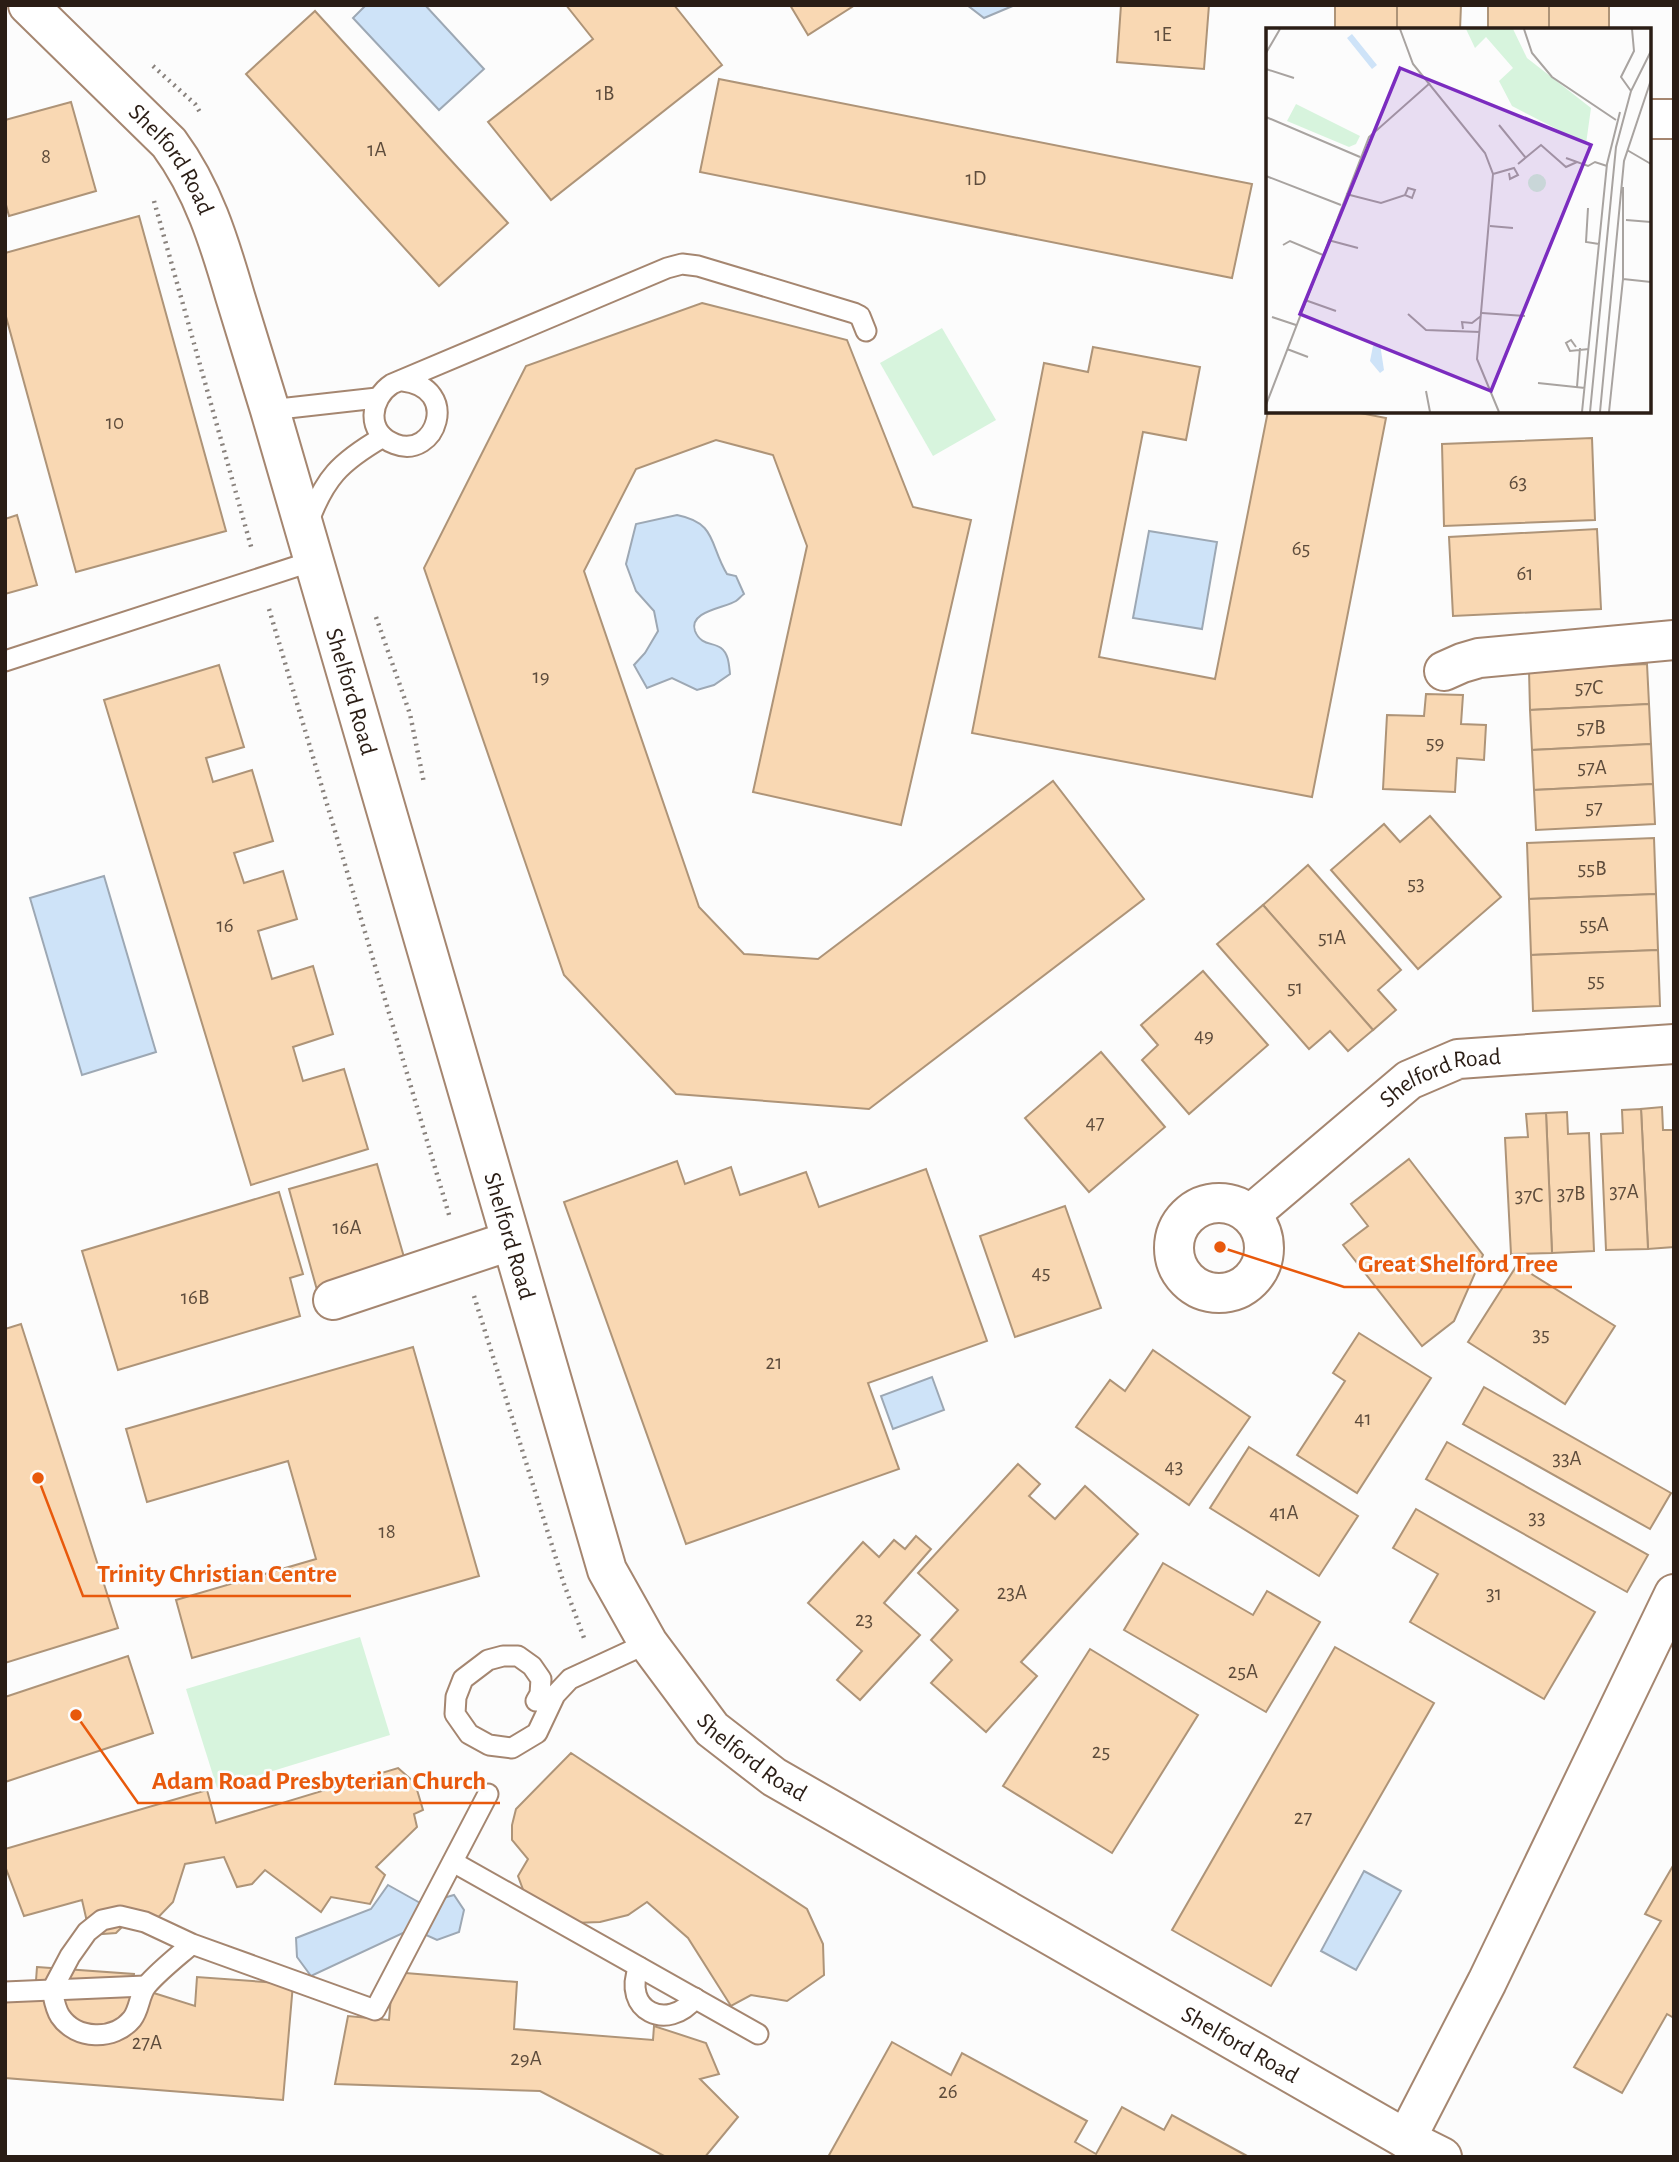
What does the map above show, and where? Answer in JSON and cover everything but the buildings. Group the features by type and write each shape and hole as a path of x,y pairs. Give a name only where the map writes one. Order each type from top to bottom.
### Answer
{"street":[{"name":"Shelford Road","path":"28,5 169,143 202,196 215,230 270,410 607,1570 648,1643 712,1729 774,1777 1406,2139 1442,2157"},
{"path":"1651,119 1674,119"},
{"path":"1444,671 1479,658 1674,640"},
{"name":"Shelford Road","path":"1251,1214 1409,1080 1458,1059 1674,1044"},
{"path":"333,1300 510,1241"},
{"path":"1406,2139 1493,1970 1674,1594"}],"lane":[{"path":"403,381 417,383 429,391 436,403 438,417 433,431 423,441 409,446 395,445 383,437 373,418 377,398 383,390 403,381 667,268 682,264 698,266 854,313 860,316 866,331"},
{"path":"270,410 377,398"},
{"path":"5,661 260,578 309,547 312,511 334,472 352,455 383,437"},
{"path":"536,1701 540,1694 541,1679 532,1666 518,1656 503,1656 488,1660 463,1679 456,1697 455,1714 469,1734 489,1745 512,1748 537,1733 555,1695 570,1679 648,1643"},
{"path":"192,1944 145,1986 139,2009 130,2022 117,2031 87,2035 62,2018 52,1990 81,1938 102,1920 120,1916 130,1917 192,1944 375,2010 488,1794"},
{"path":"453,1862 758,2034"},
{"path":"639,1967 634,1978 634,1991 645,2009 654,2014 668,2015 679,2012 695,1998"},
{"path":"5,1992 145,1986"}],"path":[{"path":"169,143 148,164 155,205 260,578 462,1258 564,1584 596,1668"}],"green space":[{"path":"942,328 996,420 933,456 880,363"},
{"path":"360,1637 390,1735 217,1788 186,1689"}],"water":[{"path":"366,5 425,5 484,69 439,110 353,18"},
{"path":"967,5 1015,5 984,18"},
{"path":"677,515 699,523 706,529 727,574 736,576 744,594 736,601 702,615 694,624 698,636 726,653 730,674 714,685 697,690 672,678 647,688 634,665 658,631 654,611 636,591 626,564 636,524"},
{"path":"1149,531 1217,542 1202,629 1133,618"},
{"path":"104,876 156,1052 82,1075 30,898"},
{"path":"932,1377 944,1410 893,1429 881,1396"},
{"path":"1364,1871 1401,1891 1356,1970 1321,1951"},
{"path":"388,1885 422,1904 454,1895 464,1910 459,1932 437,1940 424,1934 405,1932 311,1976 297,1957 296,1938 371,1909"}],"place":[{"name":"Great Shelford Tree","path":"1220,1247"},
{"name":"Trinity Christian Centre","path":"38,1478"},
{"name":"Adam Road Presbyterian Church","path":"76,1715"}]}
